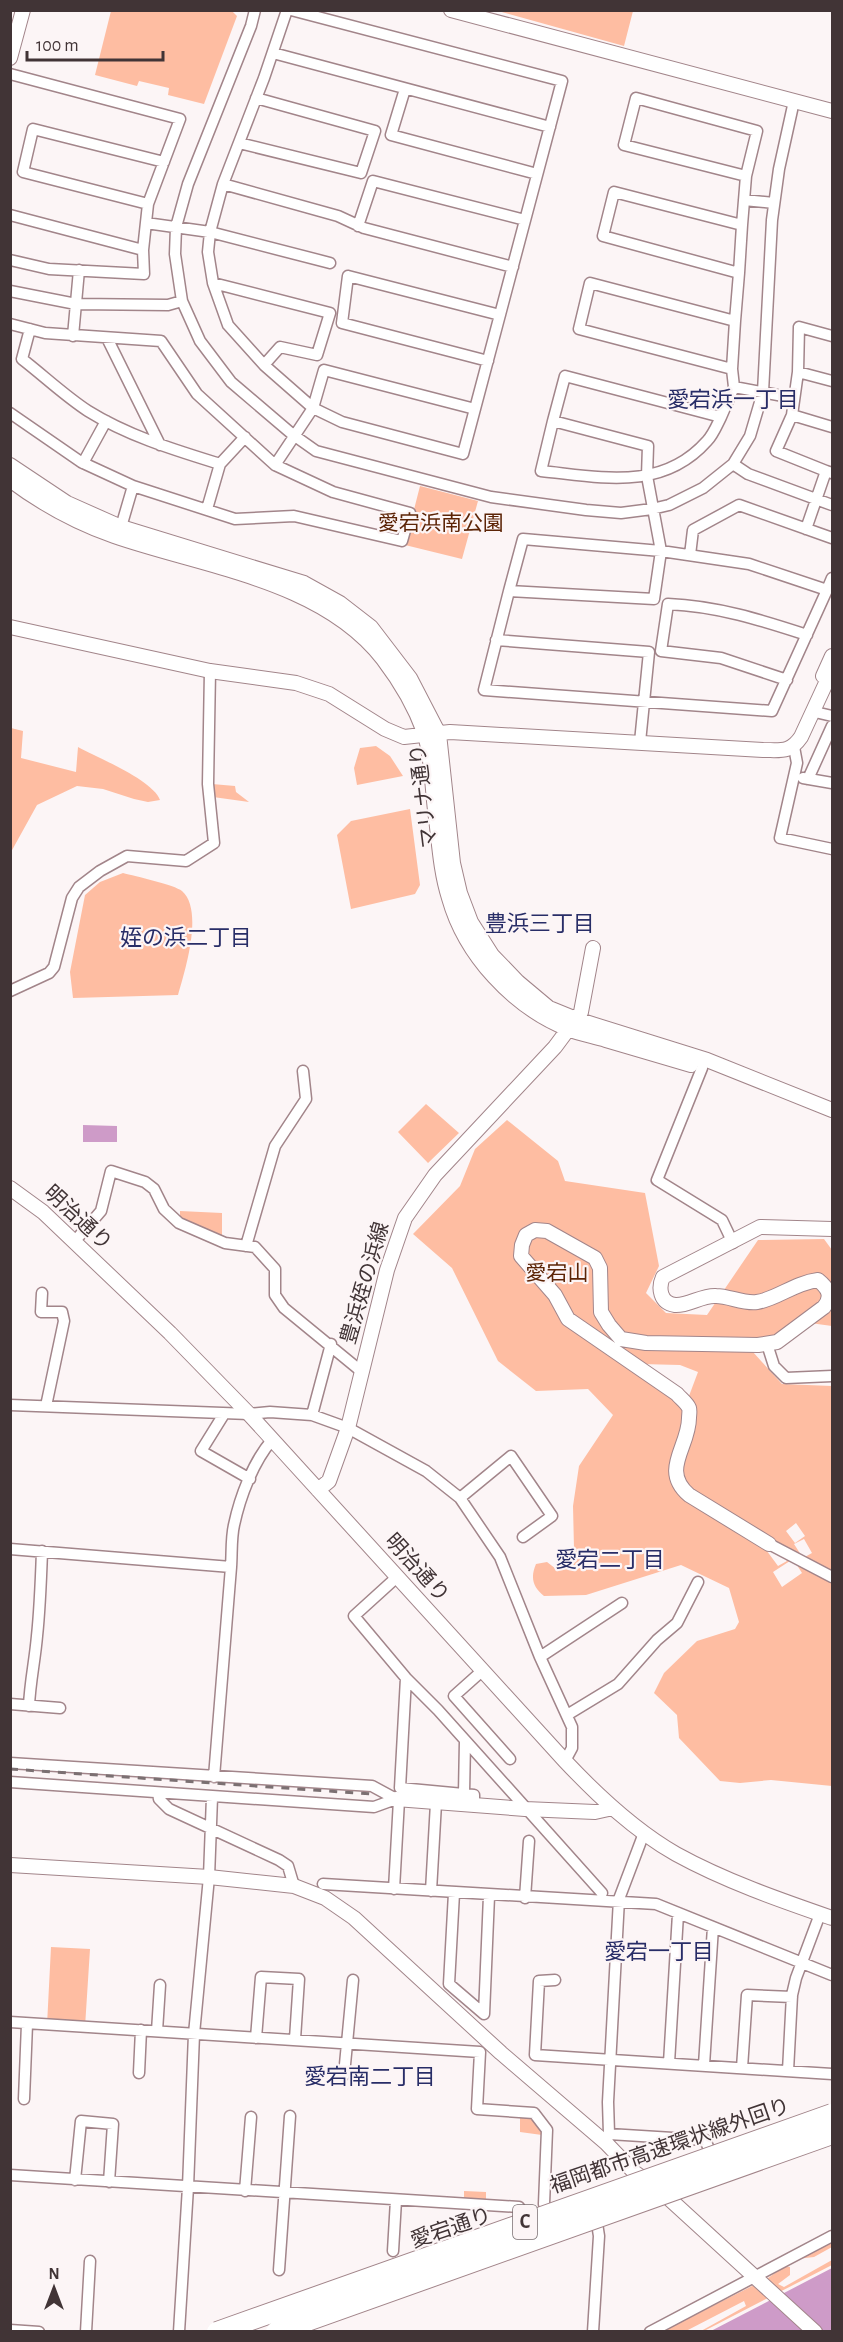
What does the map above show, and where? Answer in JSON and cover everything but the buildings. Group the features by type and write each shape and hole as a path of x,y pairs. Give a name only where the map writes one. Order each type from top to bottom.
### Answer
{"highway":[{"name":"福岡都市高速環状線外回り","path":"218,2331 594,2208 832,2115"},
{"name":"C","path":"279,2331 832,2134"},
{"path":"352,2293 525,2229 594,2208"}],"street":[{"path":"10,58 23,10"},
{"path":"255,10 251,26 188,184 176,227 176,254 182,302 200,341 231,382 316,451 490,496 621,513 652,509 669,505 702,488 733,464 750,436 763,392 774,203 794,101"},
{"path":"289,10 562,81 463,454 342,422 314,408 264,365 228,325 213,283 208,252 210,232 223,184 273,53 289,10"},
{"path":"451,10 832,111"},
{"path":"273,53 550,127"},
{"path":"10,74 180,119 148,204 143,250 144,274 49,269 10,260"},
{"path":"405,89 391,135 537,174"},
{"path":"239,143 361,173 375,130 256,98"},
{"path":"721,417 565,376 541,471 619,480 647,476 682,463 708,441 721,417 734,387 732,369 746,176 757,131 636,98 624,145 746,176"},
{"path":"148,204 23,172 33,129 164,162"},
{"path":"358,226 373,181 525,220"},
{"path":"223,184 338,216 358,226 513,267"},
{"path":"739,273 603,236 614,192 742,225"},
{"path":"744,200 774,203"},
{"path":"10,215 143,250"},
{"path":"146,223 210,232 330,263"},
{"path":"73,336 79,270"},
{"path":"488,361 342,323 348,276 500,315"},
{"path":"213,283 330,313 317,356 280,347 264,365"},
{"path":"732,369 579,329 590,283 735,321"},
{"path":"10,291 76,304 168,305 182,302"},
{"path":"10,324 73,336 160,340 197,394 275,465 333,492 410,513 402,541 294,516 235,519 133,486 83,463 10,412"},
{"path":"806,529 829,472 776,451 792,415 798,372 799,327 832,336"},
{"path":"30,329 22,359 87,411 160,445 220,464"},
{"path":"107,338 160,445"},
{"path":"275,465 314,408 324,370 476,409"},
{"path":"798,372 832,381"},
{"path":"734,387 794,398"},
{"path":"792,415 832,427"},
{"path":"509,591 654,599 662,551 647,476 648,446 553,420"},
{"path":"83,463 106,421"},
{"path":"207,509 220,464 245,437"},
{"path":"733,464 748,474 832,505"},
{"name":"マリナ通り","path":"10,465 67,503 118,532"},
{"name":"マリナ通り","path":"10,480 67,516 288,591 334,614 363,636 383,659 432,730 442,865 448,897 461,927 482,963 511,994 544,1017 707,1060 832,1110"},
{"path":"118,532 133,486"},
{"path":"690,555 693,530 739,505 832,538"},
{"path":"827,590 749,564 662,551 523,539 484,690 772,711 787,680 827,590 832,578"},
{"path":"787,680 722,658 662,651 668,603 699,605 748,615 807,635"},
{"path":"10,627 210,671 296,683 329,694 394,733 404,736 432,730 783,745 790,742 795,735 832,656"},
{"path":"496,640 649,652 640,739"},
{"path":"832,670 814,712 794,747 797,763 780,838 832,849"},
{"path":"10,991 49,973 54,967 72,898 79,887 100,871 128,856 186,861 214,843 208,784 210,671"},
{"path":"814,712 832,716"},
{"path":"808,779 832,726"},
{"path":"640,739 763,750 785,750 794,747"},
{"path":"794,776 832,783"},
{"path":"572,1024 581,1012 593,948"},
{"name":"マリナ通り","path":"572,1024 702,1068 832,1120"},
{"name":"豊浜姪の浜線","path":"318,1490 329,1481 348,1428 387,1270 405,1218 435,1175 572,1024"},
{"path":"702,1068 657,1180 722,1220 733,1243"},
{"path":"246,1246 275,1146 306,1099 303,1071"},
{"path":"74,1242 101,1211 111,1171 145,1182 154,1189 164,1209 179,1223 225,1243 255,1247 275,1269 275,1295 284,1308 331,1344 362,1372"},
{"name":"明治通り","path":"10,1188 43,1212 170,1332 249,1414 565,1761 613,1808 644,1833 676,1854 707,1869 826,1916"},
{"path":"832,1229 760,1227 733,1243 663,1277 659,1286 660,1293 665,1300 675,1305 710,1296 727,1296 757,1302 805,1281 818,1280 826,1286 830,1295 825,1307 777,1342 767,1344 646,1343 621,1339 601,1312 600,1268 595,1258 547,1230 535,1230 526,1236 521,1256 555,1295 568,1319 677,1394 689,1408 689,1429 678,1456 675,1473 680,1487 689,1495 769,1544 832,1577"},
{"path":"42,1293 41,1312 62,1312 64,1321 46,1406"},
{"path":"312,1415 331,1344"},
{"path":"767,1344 774,1366 786,1378 832,1376"},
{"path":"10,1405 224,1414 270,1412 312,1415 348,1428 426,1471 460,1498 500,1557 540,1657 572,1727 572,1748 565,1761"},
{"path":"224,1414 201,1451 250,1479"},
{"path":"214,1776 233,1526 263,1450 272,1440"},
{"path":"460,1498 511,1456 552,1516 523,1537"},
{"path":"10,1549 231,1567"},
{"path":"29,1706 30,1678 34,1668 38,1632 42,1551"},
{"path":"398,1577 354,1616 406,1678 602,1893"},
{"path":"567,1715 618,1684 657,1640 677,1623 698,1582"},
{"path":"540,1657 622,1603"},
{"path":"482,1671 454,1696 510,1759"},
{"path":"406,1678 400,1788 474,1795 474,1806"},
{"path":"10,1704 60,1708"},
{"path":"464,1794 465,1741"},
{"path":"10,1763 372,1786 398,1799 474,1806 595,1812 613,1808"},
{"path":"10,1782 374,1807 398,1799"},
{"path":"158,1793 159,1799 169,1809 211,1827 288,1866 294,1886"},
{"path":"179,2331 194,2034 209,1877 212,1797"},
{"path":"394,1889 398,1799"},
{"path":"431,1891 436,1803"},
{"path":"607,2138 619,1902 644,1833"},
{"path":"525,1898 528,1841"},
{"path":"10,1865 209,1877 294,1886 325,1898 354,1918 501,2053 607,2138 634,2172 663,2193 755,2279 815,2331"},
{"path":"323,1884 489,1896 656,1904 832,1975"},
{"path":"454,1893 449,1984 484,2014 489,1896"},
{"path":"669,2063 678,1914"},
{"path":"788,2071 792,1997 801,1963 826,1916"},
{"path":"704,2066 713,1927"},
{"path":"256,2037 261,1977 299,1979 295,2039"},
{"path":"344,2075 353,1980"},
{"path":"555,1980 539,1981 535,2055 832,2074"},
{"path":"157,2031 160,1985"},
{"path":"742,2068 747,1995 792,1997"},
{"path":"10,2022 480,2052 477,2109 534,2113 547,2130 544,2204 548,2215"},
{"path":"24,2099 27,2024"},
{"path":"139,2073 141,2030"},
{"path":"279,2270 290,2115"},
{"name":"愛宕通り","path":"218,2331 832,2115"},
{"path":"245,2191 251,2117"},
{"path":"75,2180 81,2121 113,2124 109,2182"},
{"name":"愛宕通り","path":"279,2331 594,2208 663,2193 832,2134"},
{"path":"607,2138 705,2140 713,2158"},
{"path":"10,2175 519,2207 528,2223"},
{"path":"393,2251 396,2200"},
{"path":"593,2331 599,2236 594,2208"},
{"path":"650,2331 755,2279 832,2236"},
{"path":"86,2331 90,2261"},
{"path":"10,2330 39,2331"}],"green space":[{"path":"231,10 237,16 204,104 168,95 169,88 139,81 137,86 95,75 111,11"},
{"path":"498,11 633,11 624,46"},
{"name":"愛宕浜南公園","path":"420,486 478,501 462,559 405,545"},
{"path":"11,728 23,731 21,758 76,772 78,747 136,777 155,792 160,800 148,802 103,789 77,786 37,805 11,852"},
{"path":"376,746 390,756 403,776 357,785 354,768 360,748"},
{"path":"212,784 235,786 236,792 249,802 213,797"},
{"path":"410,809 420,885 415,894 351,909 337,835 351,821"},
{"path":"123,873 178,889 188,900 192,912 191,941 178,995 73,998 70,972 85,895 100,882"},
{"path":"426,1104 459,1133 428,1163 398,1132"},
{"name":"愛宕山","path":"507,1120 558,1161 565,1181 645,1193 659,1266 646,1293 666,1313 707,1315 758,1240 824,1239 832,1250 832,1326 810,1323 753,1352 782,1384 832,1386 832,1786 771,1780 740,1783 720,1781 679,1738 677,1715 654,1693 664,1673 697,1641 735,1629 739,1622 729,1588 681,1565 586,1595 544,1596 535,1586 533,1574 536,1564 547,1562 556,1569 574,1548 573,1506 579,1466 613,1415 588,1389 536,1391 498,1361 452,1268 413,1234 460,1186 475,1149","holes":["641,1364 680,1365 698,1372 689,1396","796,1523 805,1536 795,1543 786,1531","804,1539 812,1553 803,1558 794,1544","774,1542 787,1561 778,1566 764,1547","793,1559 802,1573 782,1587 773,1572"]},
{"path":"180,1211 222,1213 222,1238 180,1220"},
{"path":"51,1947 90,1949 85,2027 47,2025"},
{"path":"520,2113 525,2114 543,2129 542,2135 520,2132"},
{"path":"464,2191 486,2192 486,2202 464,2201"},
{"path":"832,2240 832,2247 814,2257 797,2259"},
{"path":"832,2260 832,2265 704,2331 701,2331 746,2306 744,2301 686,2331 661,2332 768,2278 785,2266 790,2267 790,2275 778,2284 784,2287"}],"shaded area":[{"path":"83,1125 117,1126 117,1142 83,1142"},
{"path":"832,2268 832,2331 709,2332"}],"railway":[{"path":"10,1769 371,1794"}],"district":[{"name":"愛宕浜一丁目","path":"733,400"},
{"name":"豊浜三丁目","path":"540,924"},
{"name":"姪の浜二丁目","path":"186,938"},
{"name":"愛宕二丁目","path":"610,1560"},
{"name":"愛宕一丁目","path":"659,1952"},
{"name":"愛宕南二丁目","path":"370,2077"}]}
